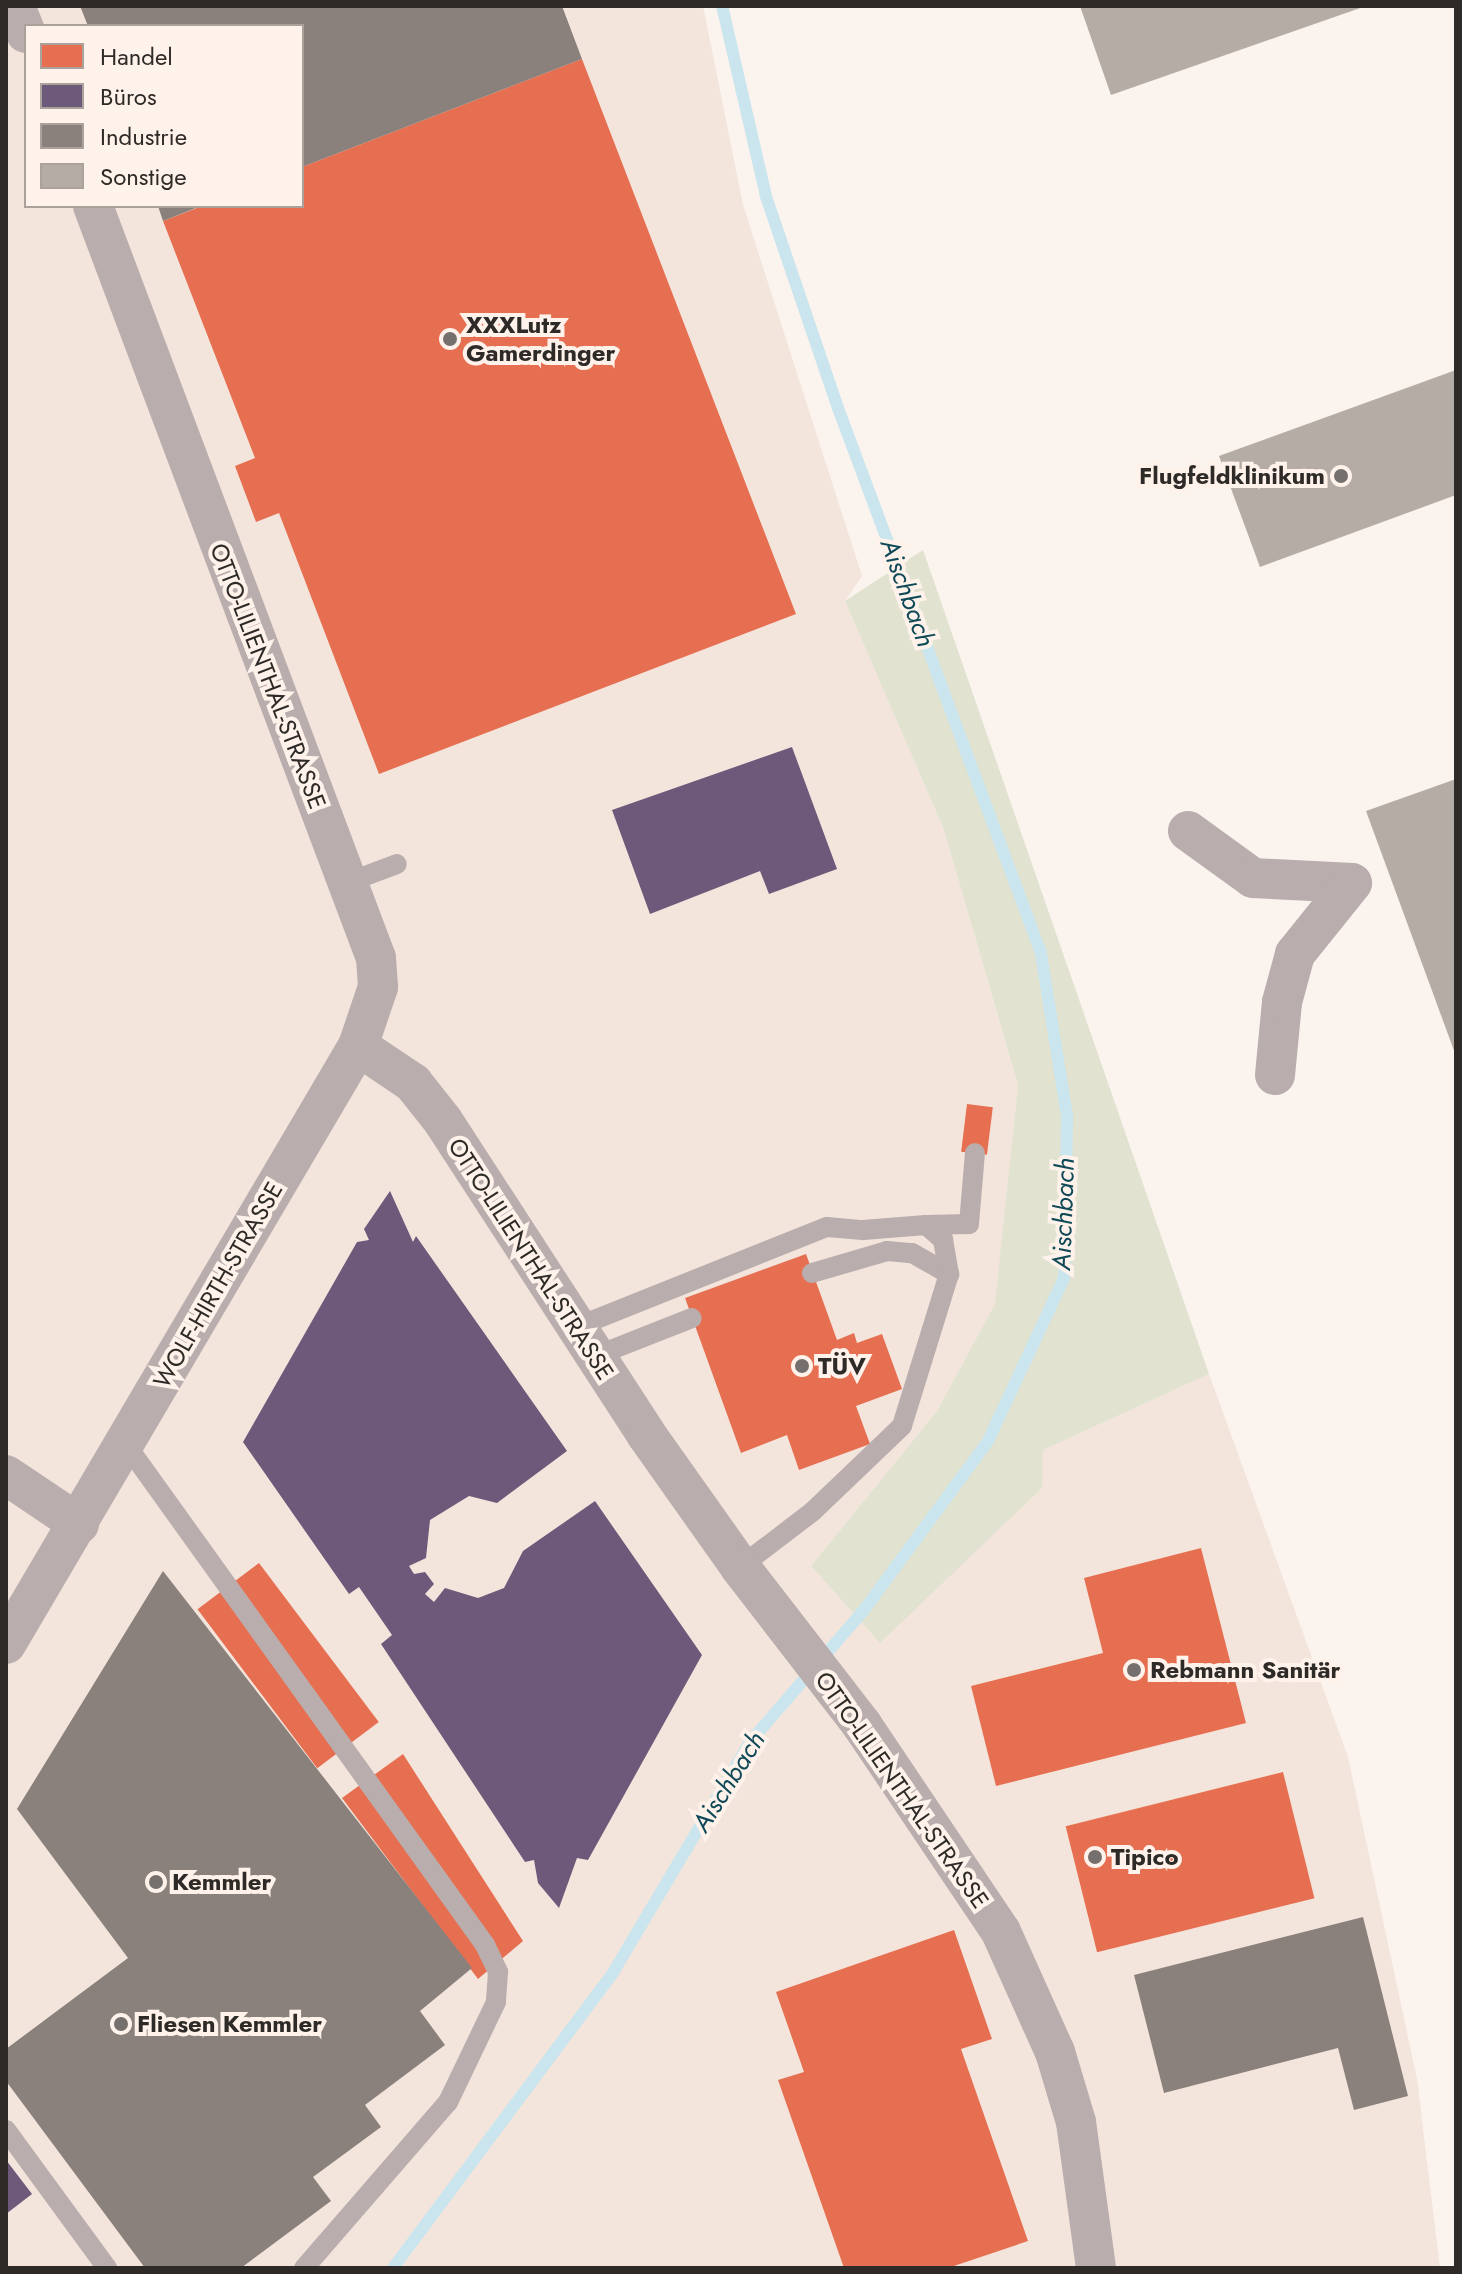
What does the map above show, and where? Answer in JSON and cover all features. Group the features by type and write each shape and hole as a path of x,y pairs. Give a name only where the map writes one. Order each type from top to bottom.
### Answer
{"street":[{"path":"15,6 24,28"},
{"name":"OTTO-LILIENTHAL-STRASSE","path":"94,208 276,704 349,882 376,958 378,987 358,1046 413,1083 443,1121 584,1342 740,1567 836,1693 960,1867 1030,1990 1076,2122 1096,2268"},
{"path":"1188,831 1253,878 1352,883 1295,954 1282,1002 1275,1075"},
{"name":"WOLF-HIRTH-STRASSE","path":"6,1644 358,1046"},
{"path":"6,1475 79,1524"}],"lane":[{"path":"349,882 397,864"},
{"path":"584,1342 827,1227 863,1230 969,1224 975,1153"},
{"path":"740,1567 812,1512 902,1426 949,1274 943,1240 926,1225"},
{"path":"812,1273 887,1251 912,1253 949,1274"},
{"path":"584,1342 692,1318"},
{"path":"125,1443 485,1945 498,1972 496,2002 448,2102 304,2268"},
{"path":"6,2130 107,2268"}],"shaded area":[{"path":"6,6 703,6 743,205 862,576 845,601 944,830 1018,1085 996,1304 937,1411 811,1566 880,1643 1043,1450 1209,1374 1348,1757 1417,2079 1440,2268 6,2268"}],"green space":[{"path":"923,550 1209,1374 1043,1450 1042,1488 880,1643 811,1566 937,1411 995,1304 1018,1085 944,830 845,601"}],"building: Handel":[{"name":"XXXLutz Gamerdinger","path":"582,59 796,614 379,774 279,513 256,522 235,466 255,458 163,221 197,208 304,208 304,166"},
{"path":"967,1104 993,1107 987,1155 961,1152"},
{"name":"TÜV","path":"806,1254 837,1340 854,1333 857,1343 882,1334 902,1389 856,1406 870,1444 799,1470 787,1435 741,1453 685,1298"},
{"name":"Rebmann Sanitär","path":"1201,1548 1246,1723 996,1786 971,1686 1103,1653 1084,1578"},
{"path":"259,1563 379,1722 317,1768 198,1609"},
{"path":"403,1754 523,1941 478,1979 342,1798"},
{"path":"1283,1772 1314,1898 1097,1952 1066,1826"},
{"path":"954,1930 992,2039 961,2049 1028,2241 948,2268 844,2268 778,2080 804,2072 776,1992"}],"building: Büros":[{"path":"792,747 837,869 769,894 760,871 650,914 612,810"},
{"path":"390,1191 413,1242 416,1236 567,1451 497,1503 469,1496 430,1520 426,1558 409,1566 414,1574 425,1572 434,1584 425,1594 434,1602 445,1588 478,1598 504,1588 523,1551 595,1501 702,1655 588,1860 577,1858 559,1908 538,1883 534,1860 525,1862 381,1644 392,1635 359,1587 349,1594 243,1442 357,1242 369,1240 364,1229"},
{"path":"6,2160 32,2194 6,2214"}],"building: Industrie":[{"path":"80,6 562,6 582,59 304,166 304,24 87,24"},
{"path":"159,208 196,208 163,221"},
{"path":"163,1571 472,1968 420,2011 445,2045 365,2105 381,2127 313,2177 331,2201 241,2268 145,2268 6,2081 6,2049 128,1958 17,1809"},
{"path":"1363,1917 1408,2096 1354,2110 1338,2048 1164,2093 1134,1975"}],"building: Sonstige":[{"path":"1080,6 1366,6 1111,95"},
{"name":"Flugfeldklinikum","path":"1456,370 1456,495 1260,567 1219,456"},
{"path":"1456,779 1456,1056 1366,811"}],"waterway":[{"name":"Aischbach","path":"393,2268 614,1971 750,1742 864,1610 988,1441 1064,1278 1067,1116 1041,953 838,408 766,196 722,6"}],"place":[{"name":"XXXLutz Gamerdinger","path":"450,339"},
{"name":"Flugfeldklinikum","path":"1341,476"},
{"name":"TÜV","path":"802,1366"},
{"name":"Rebmann Sanitär","path":"1134,1670"},
{"name":"Tipico","path":"1095,1857"},
{"name":"Kemmler","path":"156,1882"},
{"name":"Fliesen Kemmler","path":"121,2024"}]}
